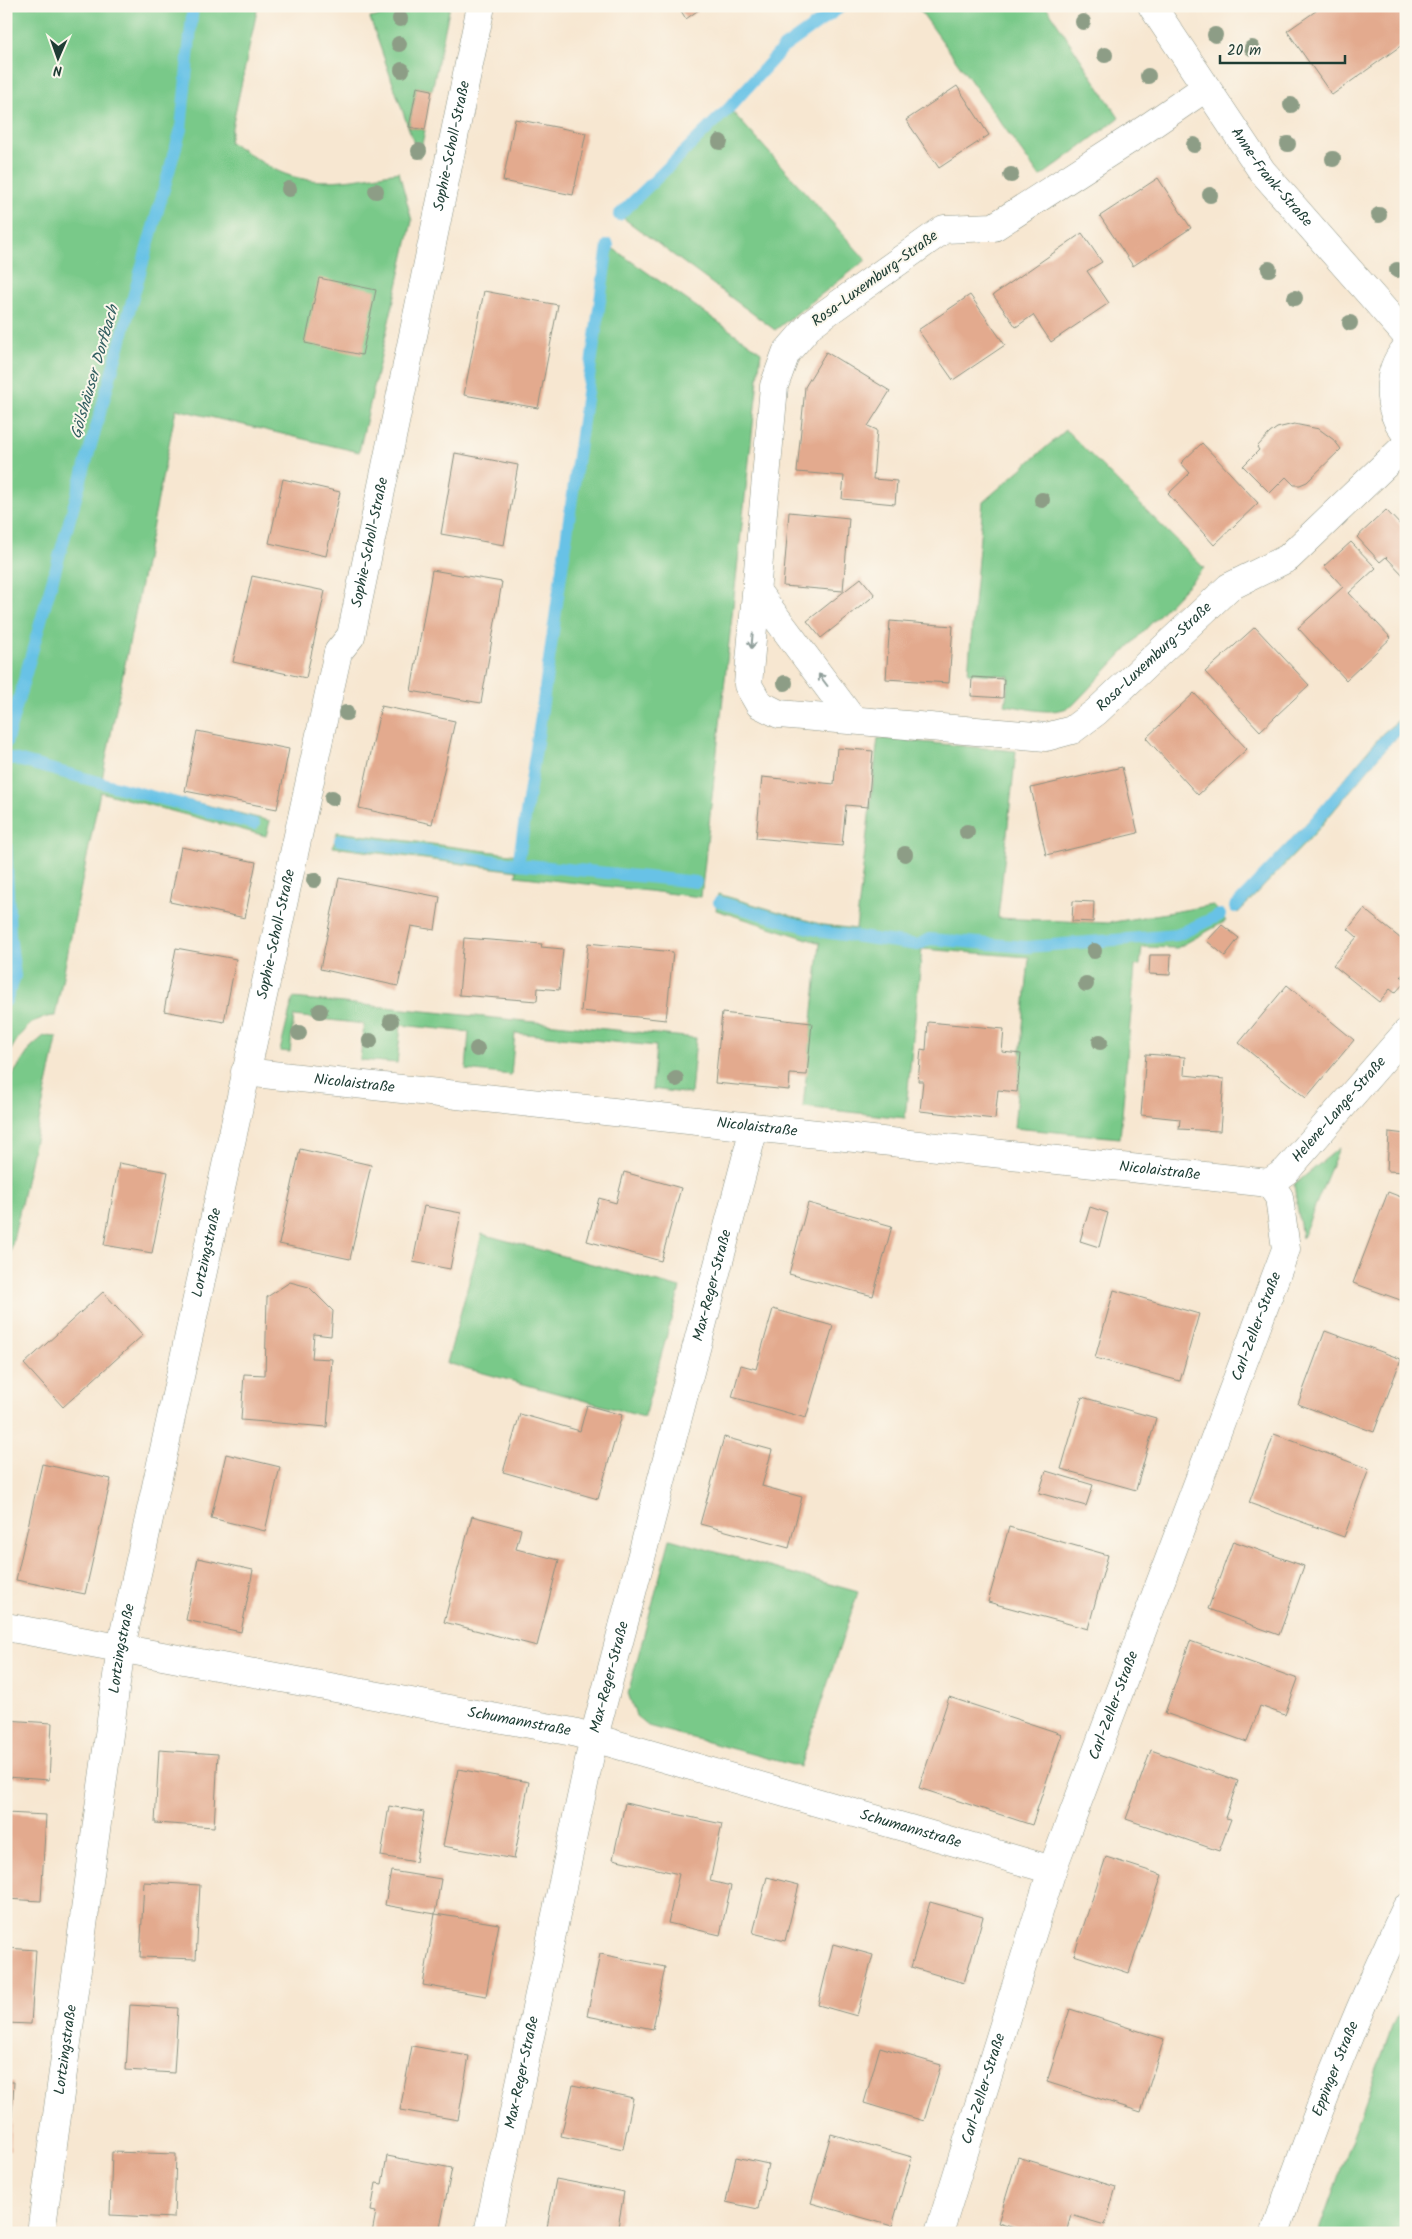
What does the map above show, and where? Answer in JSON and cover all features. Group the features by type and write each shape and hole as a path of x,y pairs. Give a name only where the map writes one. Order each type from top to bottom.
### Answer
{"street":[{"name":"Sophie-Scholl-Straße","path":"245,1072 338,652 351,636 481,6"},
{"name":"Anne-Frank-Straße","path":"1152,6 1262,171 1406,335"},
{"name":"Rosa-Luxemburg-Straße","path":"1205,88 1144,130 994,227 944,229 811,324 786,353 774,386 748,685 759,704 778,714 1046,736 1072,730 1096,712 1229,587 1288,558 1406,445"},
{"path":"1406,348 1392,373 1390,391 1392,409 1399,426 1406,434"},
{"path":"757,592 852,719"},
{"name":"Helene-Lange-Straße","path":"1269,1183 1286,1170 1406,1033"},
{"name":"Nicolaistraße","path":"245,1072 1269,1183"},
{"name":"Lortzingstraße","path":"41,2233 121,1647 245,1072"},
{"name":"Max-Reger-Straße","path":"488,2233 594,1737 754,1128"},
{"name":"Carl-Zeller-Straße","path":"939,2233 1052,1870 1286,1249 1279,1197 1269,1183"},
{"name":"Schumannstraße","path":"6,1628 121,1647 594,1737 1052,1870"},
{"name":"Eppinger Straße","path":"1275,2233 1309,2134 1371,1980 1406,1908"}],"green space":[{"path":"6,6 258,6 229,142 271,167 299,178 328,181 356,179 399,172 412,221 359,452 176,409 102,779 270,821 266,836 100,792 55,1016 45,1017 31,1024 20,1036 6,1058"},
{"path":"435,6 450,6 432,90 417,87 409,127 425,130 419,158 370,18"},
{"path":"917,6 1046,6 1119,118 1040,177"},
{"path":"729,108 866,260 775,330 619,215"},
{"path":"608,245 761,352 701,897 516,876 517,871 333,847 337,832 518,855 540,723"},
{"path":"1066,430 1204,568 1073,705 1065,709 1040,711 1005,705 1009,676 968,673 983,502"},
{"path":"1406,714 1406,730 1391,742 1315,833 1238,913 1233,902 1316,813 1383,733"},
{"path":"878,738 1016,751 998,918 1108,923 1213,905 1226,921 1177,948 1142,947 1140,965 1135,966 1120,1138 1014,1128 1029,957 922,949 905,1118 803,1107 820,943 716,910 718,894 823,925 856,929"},
{"path":"293,998 696,1038 691,1094 652,1089 656,1046 515,1033 511,1075 466,1070 469,1032 401,1025 397,1063 360,1060 364,1024 294,1016 290,1052 280,1051"},
{"path":"44,1036 57,1037 56,1044 6,1273 6,1085 32,1046"},
{"path":"1339,1148 1302,1238 1294,1185"},
{"path":"482,1234 680,1288 644,1417 447,1363"},
{"path":"670,1539 858,1592 800,1767 648,1726 636,1716 628,1693"},
{"path":"1406,1998 1406,2216 1398,2233 1318,2233 1393,2024"}],"building":[{"path":"678,6 704,6 686,19"},
{"path":"1323,6 1406,6 1406,42 1332,95 1287,31"},
{"path":"957,86 989,135 939,168 906,120"},
{"path":"417,87 432,90 425,130 409,127"},
{"path":"515,119 586,133 573,195 503,181"},
{"path":"1158,178 1191,228 1133,266 1100,216"},
{"path":"1082,233 1102,262 1087,271 1109,303 1051,342 1033,315 1016,327 993,295"},
{"path":"319,278 376,290 362,355 305,343"},
{"path":"484,291 558,305 538,408 464,395"},
{"path":"970,295 1005,345 953,380 918,330"},
{"path":"826,352 890,391 868,426 877,430 873,479 897,481 895,504 842,499 844,476 797,472 805,387"},
{"path":"1294,424 1319,429 1334,440 1341,449 1307,482 1294,485 1286,477 1270,493 1243,466 1259,450 1257,447 1270,433 1277,428"},
{"path":"1202,443 1258,503 1214,545 1168,494 1190,473 1181,463"},
{"path":"455,453 518,465 504,545 441,534"},
{"path":"283,479 340,492 326,556 269,543"},
{"path":"1386,510 1406,531 1406,578 1386,557 1380,562 1357,537"},
{"path":"789,512 849,518 843,591 783,586"},
{"path":"1351,542 1376,568 1349,593 1391,638 1346,680 1298,628 1343,587 1324,566"},
{"path":"432,570 502,582 481,703 411,691"},
{"path":"252,576 325,591 306,678 233,662"},
{"path":"861,578 875,595 821,638 807,621"},
{"path":"890,621 953,626 949,683 886,679"},
{"path":"1255,627 1309,685 1260,731 1205,672"},
{"path":"972,677 1004,679 1003,698 971,696"},
{"path":"1194,693 1247,749 1198,795 1146,738"},
{"path":"381,706 455,721 432,824 359,808"},
{"path":"197,731 289,749 277,809 185,791"},
{"path":"837,748 873,751 868,807 846,805 842,846 756,838 762,777 834,784"},
{"path":"1122,767 1138,833 1046,855 1031,788"},
{"path":"181,847 256,862 245,918 170,902"},
{"path":"339,878 440,897 435,930 411,926 398,986 320,969"},
{"path":"1073,901 1094,902 1093,922 1072,921"},
{"path":"1364,909 1406,943 1406,970 1401,976 1406,981 1395,993 1390,989 1379,1002 1333,965 1357,937 1348,929"},
{"path":"1222,925 1239,938 1225,956 1207,941"},
{"path":"464,938 542,944 541,947 563,949 559,990 538,988 537,1001 459,995"},
{"path":"588,943 673,952 666,1020 581,1011"},
{"path":"176,948 236,959 224,1022 164,1011"},
{"path":"1150,955 1171,955 1170,975 1149,974"},
{"path":"1287,985 1354,1040 1306,1098 1239,1043"},
{"path":"722,1013 812,1023 807,1075 790,1074 789,1090 715,1083"},
{"path":"928,1022 1004,1029 1002,1052 1021,1054 1017,1092 998,1090 995,1119 920,1111 923,1081 918,1081 921,1049 926,1050"},
{"path":"1146,1054 1185,1057 1184,1075 1224,1079 1220,1131 1179,1129 1180,1119 1141,1115"},
{"path":"1389,1132 1406,1134 1406,1172 1387,1171"},
{"path":"300,1149 371,1165 350,1259 279,1244"},
{"path":"119,1163 168,1172 152,1253 104,1245"},
{"path":"624,1172 681,1188 661,1261 587,1241 599,1198 616,1203"},
{"path":"1388,1192 1406,1199 1406,1302 1353,1283"},
{"path":"808,1203 892,1226 873,1296 789,1274"},
{"path":"424,1206 461,1213 450,1269 413,1262"},
{"path":"1090,1207 1108,1213 1099,1247 1080,1241"},
{"path":"290,1282 309,1287 333,1311 331,1336 314,1334 312,1358 332,1359 327,1427 241,1420 244,1374 265,1375 267,1297"},
{"path":"1114,1290 1199,1314 1180,1381 1095,1358"},
{"path":"103,1292 143,1335 63,1407 24,1364"},
{"path":"773,1309 833,1326 806,1418 732,1397 741,1365 756,1369"},
{"path":"1325,1331 1401,1359 1374,1432 1298,1404"},
{"path":"1082,1397 1156,1418 1136,1490 1061,1469"},
{"path":"587,1405 622,1415 598,1499 503,1472 520,1414 580,1431"},
{"path":"1274,1434 1369,1469 1344,1537 1249,1503"},
{"path":"724,1437 772,1450 762,1486 802,1497 789,1548 700,1524"},
{"path":"226,1454 280,1467 265,1531 211,1518"},
{"path":"42,1464 111,1479 85,1594 16,1580"},
{"path":"1046,1471 1093,1485 1086,1506 1039,1493"},
{"path":"472,1516 521,1529 516,1549 559,1560 537,1646 444,1622"},
{"path":"1009,1527 1108,1555 1088,1629 988,1602"},
{"path":"1233,1541 1304,1566 1279,1635 1208,1609"},
{"path":"198,1558 253,1570 241,1632 186,1620"},
{"path":"1190,1641 1298,1679 1285,1715 1260,1706 1247,1742 1165,1713"},
{"path":"949,1697 1062,1734 1032,1825 919,1788"},
{"path":"6,1720 52,1723 49,1780 6,1777"},
{"path":"159,1750 218,1754 214,1827 155,1823"},
{"path":"1151,1750 1238,1781 1225,1818 1231,1819 1219,1851 1126,1819"},
{"path":"458,1769 529,1782 514,1859 443,1846"},
{"path":"625,1803 722,1824 710,1881 731,1886 720,1935 668,1923 679,1874 613,1859"},
{"path":"389,1806 424,1812 416,1862 381,1856"},
{"path":"6,1813 46,1815 41,1901 6,1899"},
{"path":"1106,1857 1162,1875 1129,1973 1074,1955"},
{"path":"391,1871 441,1879 435,1914 385,1905"},
{"path":"767,1877 799,1885 785,1941 753,1933"},
{"path":"144,1882 200,1885 196,1959 140,1957"},
{"path":"930,1902 983,1917 964,1983 911,1967"},
{"path":"435,1914 499,1924 486,1996 423,1985"},
{"path":"833,1944 873,1955 857,2016 818,2005"},
{"path":"6,1948 36,1950 31,2024 6,2023"},
{"path":"600,1954 665,1967 653,2029 587,2016"},
{"path":"130,2005 178,2008 174,2073 126,2070"},
{"path":"1070,2009 1164,2039 1141,2112 1047,2082"},
{"path":"412,2046 469,2056 458,2120 400,2110"},
{"path":"880,2047 941,2065 924,2121 864,2103"},
{"path":"6,2082 14,2082 10,2150 6,2150"},
{"path":"573,2085 633,2098 623,2149 561,2136"},
{"path":"831,2134 912,2157 892,2226 811,2203"},
{"path":"112,2152 176,2154 174,2218 110,2215"},
{"path":"387,2156 452,2168 439,2233 372,2233 376,2212 371,2211 376,2183 382,2184"},
{"path":"736,2157 768,2164 758,2209 726,2202"},
{"path":"1018,2157 1116,2187 1105,2225 1071,2215 1066,2233 1031,2233 998,2223"},
{"path":"556,2179 624,2192 617,2233 546,2233"}],"waterway":[{"name":"Gölshäuser Dorfbach","path":"6,743 181,129 193,6"},
{"path":"619,215 729,108 783,48 842,6"},
{"path":"518,864 608,245"},
{"path":"1235,907 1310,828 1388,737 1406,723"},
{"path":"6,757 254,824"},
{"path":"340,840 518,864 696,882"},
{"name":"Gölshäuser Dorfbach","path":"6,845 10,935 15,976 6,1001"},
{"path":"719,902 823,932 918,945 929,939 1027,947 1177,935 1220,915"}]}
